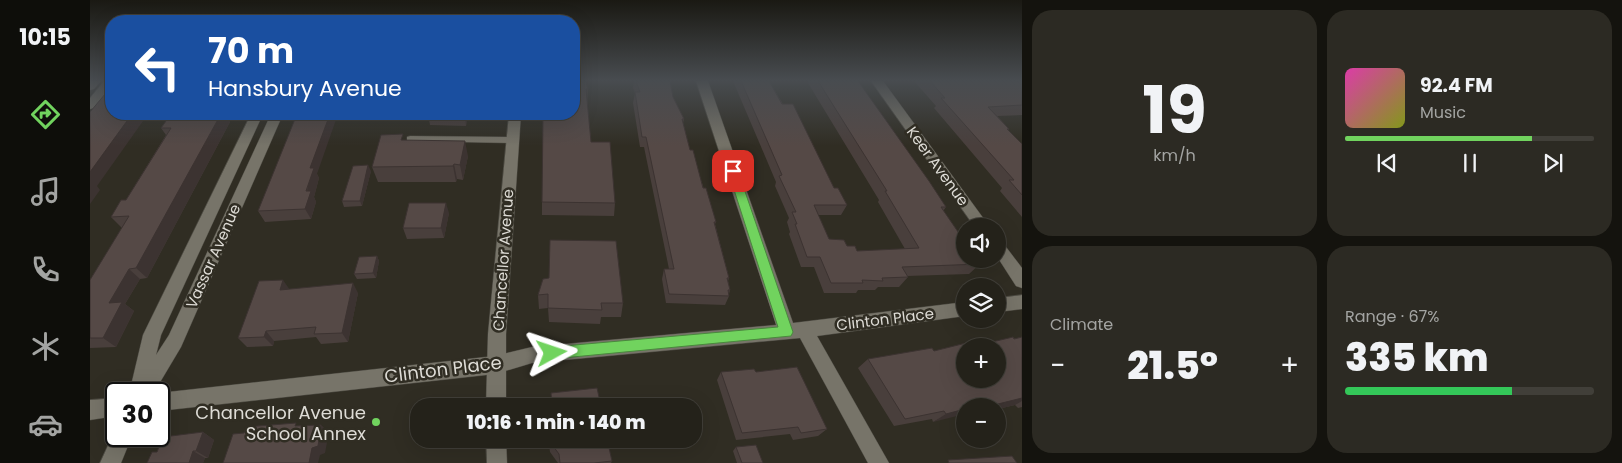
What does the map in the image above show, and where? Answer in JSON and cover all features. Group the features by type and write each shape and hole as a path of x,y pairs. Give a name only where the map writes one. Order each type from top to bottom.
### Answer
{"street":[{"path":"710,103 796,330 879,463"},
{"name":"Keer Avenue","path":"892,103 976,218"},
{"name":"Vassar Avenue","path":"141,382 152,335 254,120"},
{"name":"Vassar Avenue","path":"149,382 175,341 274,120"},
{"name":"Chancellor Avenue","path":"496,398 495,365 514,120"},
{"path":"234,164 255,163"},
{"path":"1006,259 1022,281"},
{"path":"1006,304 1022,302"},
{"name":"Clinton Place","path":"170,401 495,365 532,355 796,330 956,310"},
{"path":"90,410 105,408"},
{"path":"110,463 117,447"},
{"path":"496,448 497,463"}],"lane":[{"path":"410,140 512,140"}],"building":[{"path":"98,103 105,103 105,120 128,120 90,172 90,112"},
{"path":"580,103 587,103 591,142 610,142 615,203 542,202 543,120 580,120"},
{"path":"637,103 676,103 684,119 682,119 690,150 693,150 703,188 706,188 716,222 714,222 729,278 727,278 730,290 728,290 729,296 669,294 664,269 674,269 646,137 642,137"},
{"path":"750,103 793,104 834,188 838,188 847,205 814,205 829,239 844,240 847,246 855,246 857,251 919,248 885,191 887,191 832,103 873,103 946,207 941,207 956,229 956,265 902,267 908,277 882,278 883,281 862,280 863,283 831,283 820,257 807,257 792,212 796,212 779,176 782,175"},
{"path":"945,103 1022,103 1022,105 988,107 1022,144 1022,195 1009,180 1014,180"},
{"path":"167,120 218,120 136,268 129,269 109,303 122,302 103,338 90,338 90,280 129,216 111,217 121,200 126,200 171,128 161,128"},
{"path":"295,120 328,120 310,168 314,168 306,191 311,191 305,209 258,211"},
{"path":"403,134 401,140 465,141 460,165 372,167 381,135"},
{"path":"368,165 360,201 342,201 353,166"},
{"path":"409,203 446,203 441,228 403,228"},
{"path":"550,240 616,241 623,303 601,303 602,310 548,308 548,294 538,295 543,279 549,278"},
{"path":"377,256 373,273 354,274 359,257"},
{"path":"283,280 280,290 353,283 342,333 314,334 316,327 266,331 264,337 238,338 259,281"},
{"path":"1022,337 1022,398 1006,402 1006,398 956,398 956,411 946,414 944,411 905,419 868,359 932,348 934,351 956,346 956,388 1006,388 1006,339"},
{"path":"797,367 827,429 801,433 798,427 742,433 721,372 754,369 756,372"},
{"path":"597,388 599,398 551,398 551,393"},
{"path":"296,423 295,426 321,425 318,446 312,448 309,463 223,463 233,434 244,433 246,427"},
{"path":"203,432 189,463 147,463 152,452 157,452 159,447 170,447 170,436"},
{"path":"756,445 763,463 742,463 736,447"},
{"path":"554,448 609,448 612,461 560,463 559,454"},
{"path":"1012,456 1017,463 949,463 948,460"}],"place":[{"name":"Chancellor Avenue School Annex","path":"376,422"}],"route":[{"path":"552,353 787,332 733,171"}]}
